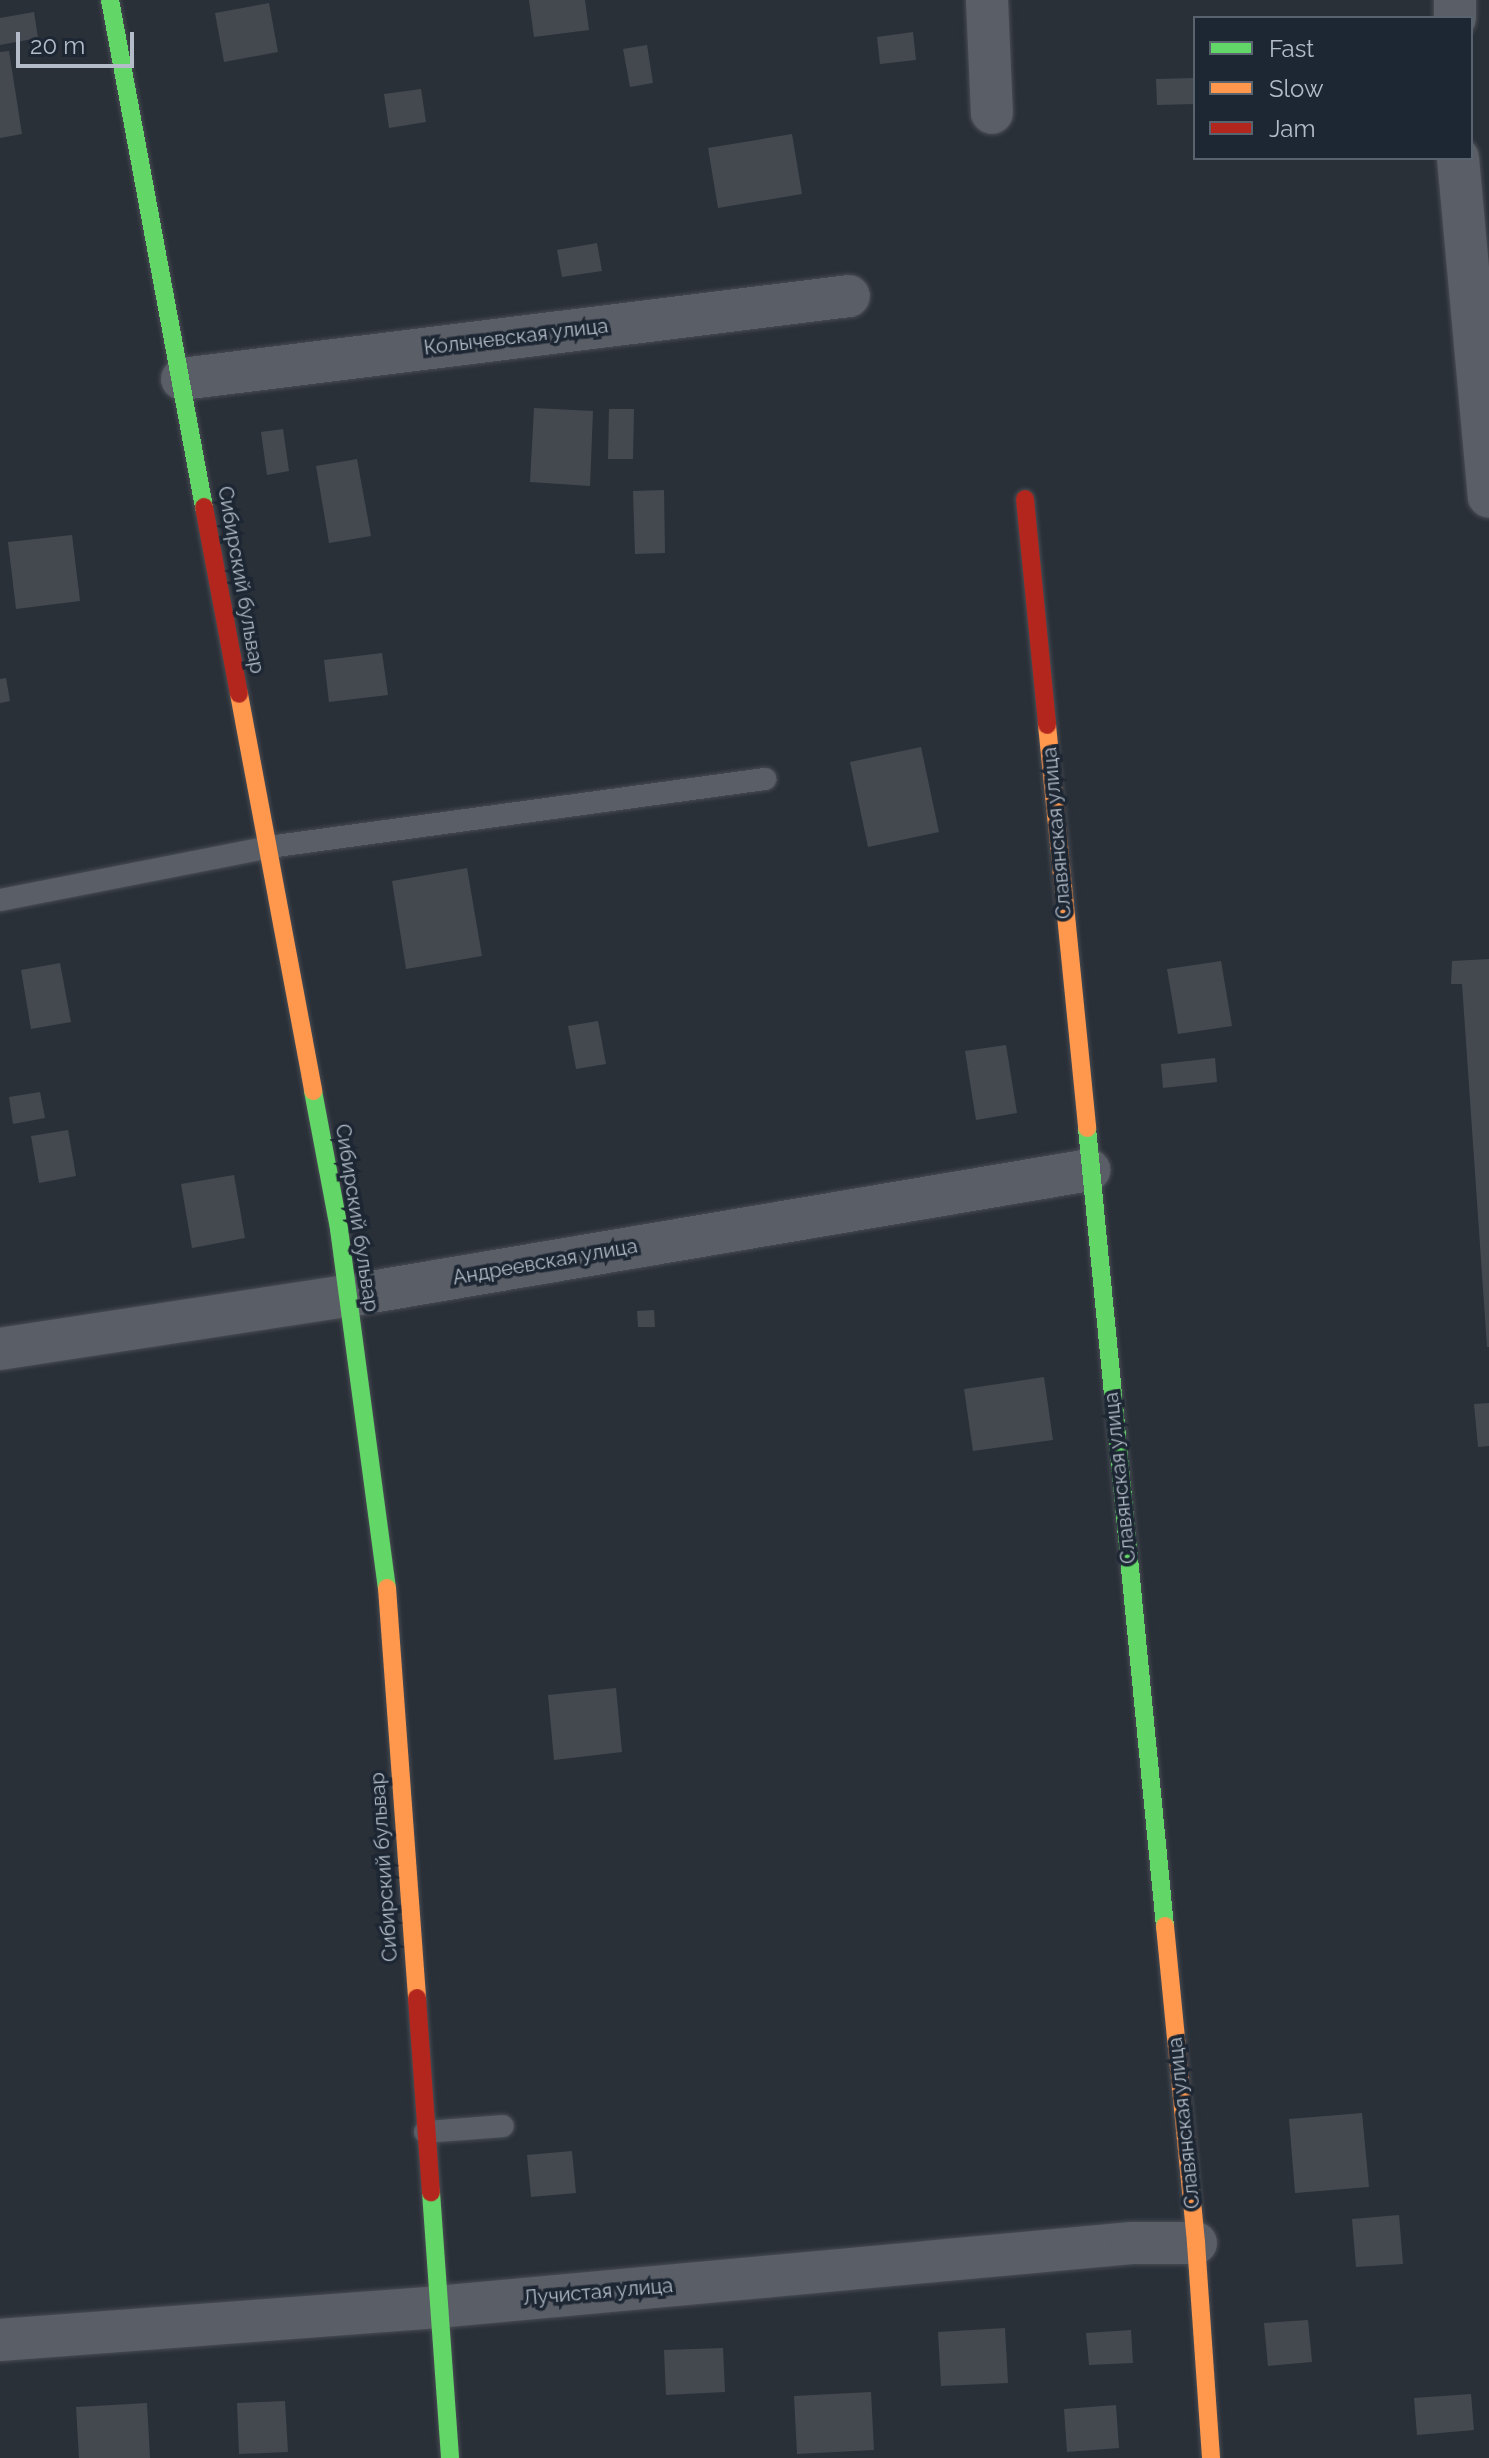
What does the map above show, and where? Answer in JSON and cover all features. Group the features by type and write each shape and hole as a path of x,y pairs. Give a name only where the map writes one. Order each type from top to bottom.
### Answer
{"street":[{"name":"Сибирский бульвар","path":"110,0 339,1229 385,1563 450,2458"},
{"path":"987,0 992,113"},
{"path":"1458,160 1489,497"},
{"name":"Колычевская улица","path":"182,379 849,296"},
{"name":"Славянская улица","path":"1025,499 1196,2243 1211,2458"},
{"name":"Андреевская улица","path":"0,1349 348,1296 1089,1170"},
{"name":"Лучистая улица","path":"0,2340 437,2307 1132,2243 1196,2243"}],"lane":[{"path":"0,900 269,847 765,779"},
{"path":"425,2132 503,2126"}],"building":[{"path":"529,0 585,0 589,30 534,37"},
{"path":"269,3 278,52 224,62 215,13"},
{"path":"34,12 38,38 0,45 0,18"},
{"path":"913,32 916,60 880,64 877,37"},
{"path":"647,45 653,83 630,87 623,49"},
{"path":"9,51 22,134 0,138 0,52"},
{"path":"1193,78 1193,104 1157,105 1156,79"},
{"path":"421,89 426,122 389,128 384,94"},
{"path":"792,134 802,194 718,208 708,148"},
{"path":"597,243 602,271 562,277 557,250"},
{"path":"534,408 593,411 590,486 530,482"},
{"path":"609,409 634,409 633,459 608,459"},
{"path":"283,429 289,471 267,475 261,432"},
{"path":"357,459 371,536 329,543 316,466"},
{"path":"664,490 665,553 635,554 633,491"},
{"path":"72,535 80,601 16,609 8,542"},
{"path":"382,653 388,695 329,702 324,660"},
{"path":"6,678 10,701 0,703 0,679"},
{"path":"921,747 939,832 868,847 850,762"},
{"path":"467,868 482,956 406,969 392,881"},
{"path":"1489,959 1487,1347 1462,984 1451,984 1452,961"},
{"path":"1221,961 1232,1026 1178,1034 1167,969"},
{"path":"60,963 71,1022 31,1029 21,970"},
{"path":"598,1021 606,1064 576,1069 568,1026"},
{"path":"1006,1045 1017,1113 976,1120 965,1051"},
{"path":"1215,1058 1217,1082 1163,1088 1161,1064"},
{"path":"40,1092 45,1118 13,1124 9,1097"},
{"path":"68,1130 76,1176 39,1183 31,1136"},
{"path":"234,1175 245,1238 192,1248 181,1184"},
{"path":"654,1310 655,1327 638,1327 637,1311"},
{"path":"1044,1377 1053,1440 973,1451 964,1389"},
{"path":"1489,1403 1489,1446 1478,1447 1474,1404"},
{"path":"616,1688 622,1752 554,1760 548,1695"},
{"path":"1362,2113 1369,2187 1295,2193 1289,2119"},
{"path":"572,2151 576,2193 531,2197 527,2155"},
{"path":"1399,2215 1403,2264 1356,2267 1352,2219"},
{"path":"1308,2320 1312,2362 1268,2366 1264,2323"},
{"path":"1005,2328 1008,2383 941,2386 938,2332"},
{"path":"1131,2330 1133,2363 1089,2365 1086,2333"},
{"path":"723,2348 725,2392 666,2395 664,2350"},
{"path":"871,2392 874,2450 797,2454 794,2396"},
{"path":"1471,2394 1474,2430 1417,2435 1414,2398"},
{"path":"285,2401 288,2452 239,2454 237,2403"},
{"path":"147,2403 150,2458 79,2458 76,2407"},
{"path":"1116,2405 1119,2448 1067,2452 1064,2409"}],"traffic: fast":[{"path":"110,0 204,507"},
{"path":"313,1091 339,1229 387,1588"},
{"path":"1087,1128 1165,1926"},
{"path":"431,2192 450,2458"}],"traffic: slow":[{"path":"239,694 313,1091"},
{"path":"1047,725 1087,1128"},
{"path":"387,1588 417,1998"},
{"path":"1165,1926 1196,2243 1211,2458"}],"traffic: jam":[{"path":"1025,499 1047,725"},
{"path":"204,507 239,694"},
{"path":"417,1998 431,2192"}]}
